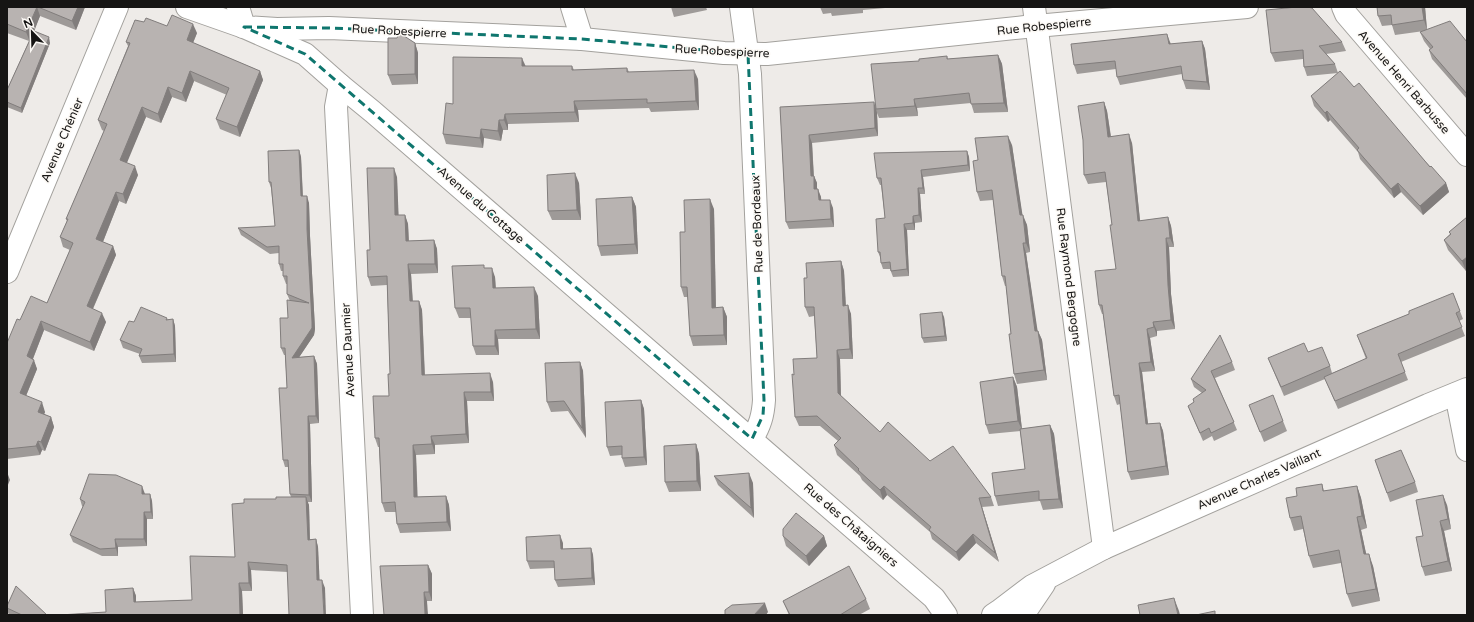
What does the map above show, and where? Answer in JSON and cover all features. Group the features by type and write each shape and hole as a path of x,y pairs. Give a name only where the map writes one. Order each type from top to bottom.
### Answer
{"street":[{"name":"Avenue Chénier","path":"7,272 117,7"},
{"name":"Avenue du Cottage","path":"188,7 241,17 305,54 752,439"},
{"path":"572,7 582,39"},
{"name":"Rue de Bordeaux","path":"741,7 751,82 764,400 763,415 752,439"},
{"name":"Rue Robespierre","path":"241,17 277,29 329,28 582,39 724,53 767,54 1035,17 1247,7"},
{"name":"Avenue Henri Barbusse","path":"1343,7 1346,14 1467,155"},
{"name":"Rue Raymond Bergogne","path":"1035,17 1104,548"},
{"name":"Avenue Daumier","path":"340,85 336,107 362,615"},
{"path":"1461,391 1467,450"},
{"name":"Avenue Charles Vaillant","path":"993,615 1032,586 1104,548 1461,391"},
{"name":"Rue des Châtaigniers","path":"752,439 934,598 946,615"},
{"name":"Avenue Charles Vaillant","path":"1023,615 1039,591 1053,574"}],"highlighted area":[{"path":"244,27 329,28 582,39 748,54 764,400 763,415 752,439 305,54"}],"building":[{"path":"7,7 37,7 26,32 7,24"},
{"path":"38,7 78,7 72,21"},
{"path":"1297,7 1312,8 1342,42 1319,46 1335,64 1304,67 1303,50 1271,53 1266,10"},
{"path":"1377,7 1422,7 1424,20 1392,25 1391,15 1378,16"},
{"path":"172,15 193,24 187,40 260,71 237,127 216,119 229,88 190,71 182,93 168,87 158,114 142,107 120,160 135,166 123,194 116,192 96,239 113,246 87,306 102,313 90,342 41,321 27,356 34,360 20,393 42,402 38,412 51,417 41,442 38,441 36,446 7,449 7,343 17,319 20,320 31,296 47,303 73,243 60,237 68,219 66,219 107,124 98,120 130,43 126,42 135,20 144,22 146,18 167,26"},
{"path":"1450,21 1467,42 1467,94 1429,50 1433,47 1420,32"},
{"path":"34,31 49,37 21,108 7,102 7,90"},
{"path":"399,34 415,43 415,74 388,75 388,38 397,38"},
{"path":"1167,34 1169,44 1202,41 1207,82 1183,80 1181,66 1117,77 1115,61 1074,65 1071,44"},
{"path":"998,55 1004,103 971,104 969,93 914,99 915,106 876,109 871,64 919,61 919,59 947,56 947,59"},
{"path":"453,57 522,58 522,66 572,66 572,70 627,68 627,72 694,70 696,101 647,103 647,99 574,101 575,112 505,114 504,120 499,120 498,131 481,129 480,138 443,134 446,103 453,104"},
{"path":"1340,71 1354,87 1359,83 1430,167 1431,166 1446,183 1420,206 1398,183 1391,189 1357,150 1359,148 1327,111 1325,113 1311,96"},
{"path":"874,102 875,128 809,135 811,176 814,176 814,189 818,189 819,200 830,200 831,219 786,222 780,107"},
{"path":"1104,102 1108,137 1129,134 1138,221 1168,217 1170,238 1166,238 1171,320 1153,322 1154,327 1147,329 1151,362 1139,363 1146,424 1160,423 1166,466 1128,472 1119,395 1114,396 1102,305 1099,305 1095,271 1116,269 1105,172 1084,175 1083,140 1078,106"},
{"path":"1008,136 1020,215 1023,215 1026,243 1023,243 1035,331 1038,331 1044,370 1014,374 1009,334 1011,334 1005,276 1002,276 992,190 977,192 973,161 978,160 975,138"},
{"path":"299,150 301,196 307,196 307,229 312,328 292,358 314,356 316,416 308,416 309,495 290,494 288,460 283,460 279,388 287,388 285,348 281,348 280,318 288,318 287,300 309,303 287,294 287,276 283,276 283,264 279,264 279,246 267,247 238,228 275,226 271,182 269,182 268,151"},
{"path":"967,151 968,165 921,170 923,188 918,188 919,215 913,216 913,223 904,224 907,269 891,271 890,262 881,263 880,252 878,252 876,219 885,218 881,178 877,178 874,153"},
{"path":"367,168 394,168 395,215 405,215 406,241 434,240 435,264 408,264 410,301 419,301 422,375 490,373 491,392 464,392 466,434 431,436 432,444 413,445 414,497 446,496 447,522 397,524 395,502 382,503 379,438 375,438 373,396 389,396 388,374 390,374 387,276 368,277 367,250 370,250"},
{"path":"575,173 577,210 548,211 547,175"},
{"path":"632,197 635,244 598,246 596,199"},
{"path":"710,199 712,308 723,307 724,335 690,336 687,287 681,287 680,232 685,232 684,200"},
{"path":"1467,217 1467,257 1462,261 1444,240 1451,234 1449,232"},
{"path":"841,261 843,306 848,305 850,349 837,350 838,393 880,432 888,422 930,461 953,446 991,497 979,498 995,553 973,534 956,552 929,530 931,527 884,486 880,490 858,470 859,469 834,445 841,438 817,416 795,417 792,374 794,375 793,359 817,358 814,307 805,307 804,278 807,278 806,263"},
{"path":"484,265 484,268 492,268 493,288 534,287 536,329 495,330 495,346 473,346 470,308 455,308 452,266"},
{"path":"1453,293 1460,311 1456,313 1462,327 1398,354 1405,372 1335,401 1324,377 1367,358 1357,335 1409,314 1409,311"},
{"path":"141,307 167,318 166,320 173,319 174,354 139,356 142,349 120,340 129,321 134,322"},
{"path":"942,312 945,336 922,338 920,314"},
{"path":"1220,335 1232,362 1211,371 1234,422 1211,433 1209,428 1200,433 1188,406 1194,402 1193,399 1206,390 1191,379"},
{"path":"1304,343 1308,352 1322,347 1330,366 1281,387 1268,358"},
{"path":"580,362 582,428 564,401 547,402 545,363"},
{"path":"1013,377 1018,421 986,425 980,382"},
{"path":"1273,395 1283,421 1260,432 1249,405"},
{"path":"641,400 644,457 622,458 622,446 607,447 605,402"},
{"path":"1050,425 1059,499 1039,500 1039,491 995,496 992,473 1025,469 1020,429"},
{"path":"696,444 697,481 665,482 664,446"},
{"path":"1401,450 1415,482 1387,493 1375,460"},
{"path":"749,473 751,508 714,476"},
{"path":"89,474 116,475 142,486 142,494 150,494 151,512 144,512 144,539 115,539 116,548 100,549 70,535 85,502 80,499"},
{"path":"1322,484 1323,491 1357,486 1362,516 1357,517 1364,554 1369,554 1376,589 1347,594 1339,550 1309,556 1301,516 1290,518 1286,498 1297,496 1296,488"},
{"path":"1443,495 1448,519 1440,521 1448,561 1422,567 1416,537 1423,536 1416,500"},
{"path":"276,497 306,497 308,540 316,539 317,580 322,580 324,615 289,615 287,565 248,562 249,583 239,583 240,615 60,615 106,612 105,590 133,588 134,602 192,600 190,556 235,557 232,504 244,503 244,499 276,499"},
{"path":"796,513 824,536 806,556 783,536 783,529"},
{"path":"560,535 561,549 591,548 592,578 555,580 554,561 527,561 526,537"},
{"path":"428,565 429,592 424,592 425,615 384,615 380,566"},
{"path":"849,566 866,599 840,615 790,615 783,601"},
{"path":"16,586 47,615 22,615 7,608"},
{"path":"1174,598 1178,615 1140,615 1138,605"},
{"path":"765,603 754,615 725,615 725,610 732,605"},
{"path":"1215,611 1215,615 1196,615"}]}
